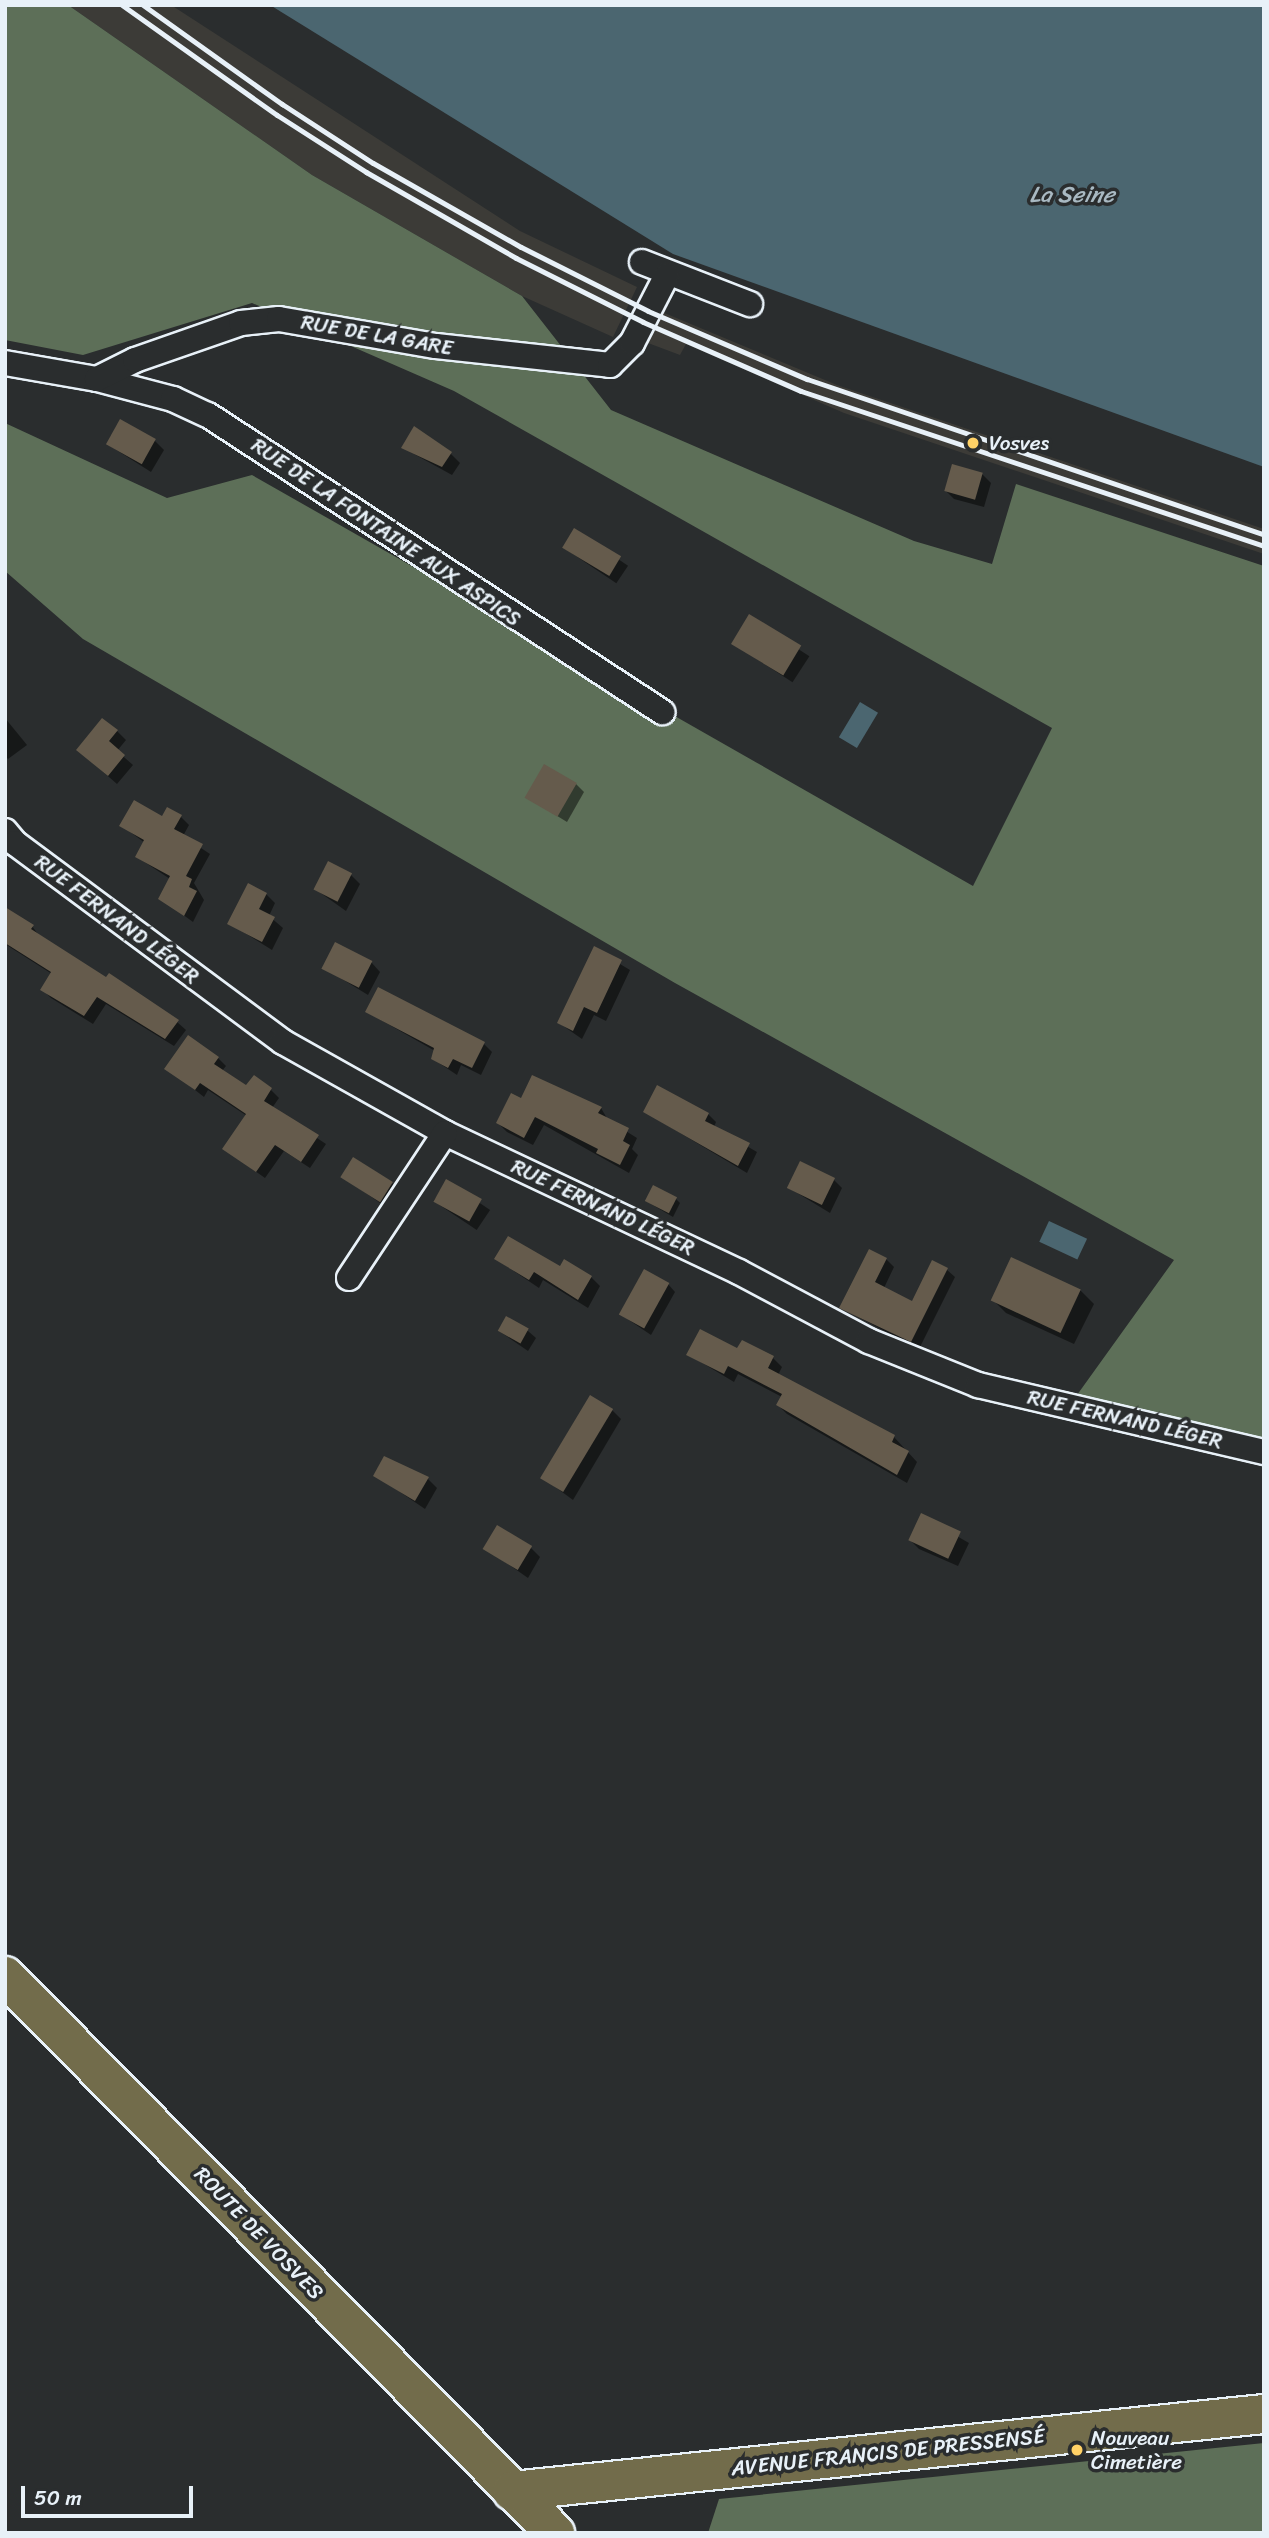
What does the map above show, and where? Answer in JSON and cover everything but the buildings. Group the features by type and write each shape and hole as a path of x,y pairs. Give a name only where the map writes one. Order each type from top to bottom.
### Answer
{"main road":[{"name":"ROUTE DE VOSVES","path":"5,1976 555,2533"},
{"name":"AVENUE FRANCIS DE PRESSENSÉ","path":"512,2491 1264,2414"}],"street":[{"path":"642,262 667,275 750,304"},
{"name":"RUE DE LA GARE","path":"97,379 135,360 241,323 279,319 314,321 436,346 610,365 632,343 667,275"},
{"path":"5,363 97,379"},
{"name":"RUE DE LA FONTAINE AUX ASPICS","path":"97,379 173,399 208,415 662,712"},
{"name":"RUE FERNAND LÉGER","path":"8,844 282,1042 445,1133 727,1266 869,1341 978,1385 1264,1452"},
{"path":"349,1278 445,1133"}],"shaded area":[{"path":"68,5 171,5 520,231 637,287 613,337 522,296 312,175"},
{"path":"662,312 837,385 1264,529 1264,554 844,413 686,344 680,355 648,343"}],"green space":[{"path":"5,5 68,5 312,175 522,296 611,410 914,541 992,564 1016,484 1264,566 1264,1438 1077,1395 1174,1260 675,983 83,639 5,571 5,423 167,498 252,475 973,886 1052,728 454,391 252,303 83,355 5,340"},
{"path":"1264,2443 1264,2533 708,2533 719,2499"}],"water":[{"name":"La Seine","path":"270,5 1264,5 1264,467 673,254"},
{"path":"860,702 878,713 857,748 839,737"},
{"path":"1049,1221 1087,1239 1077,1260 1039,1242"}],"railway":[{"path":"122,5 277,115 366,172 516,258 643,322 801,391 1264,546"},
{"path":"143,5 282,104 373,163 521,247 648,311 807,379 1264,535"}],"place":[{"name":"Vosves","path":"973,443"},
{"name":"Nouveau Cimetière","path":"1077,2450"}]}
